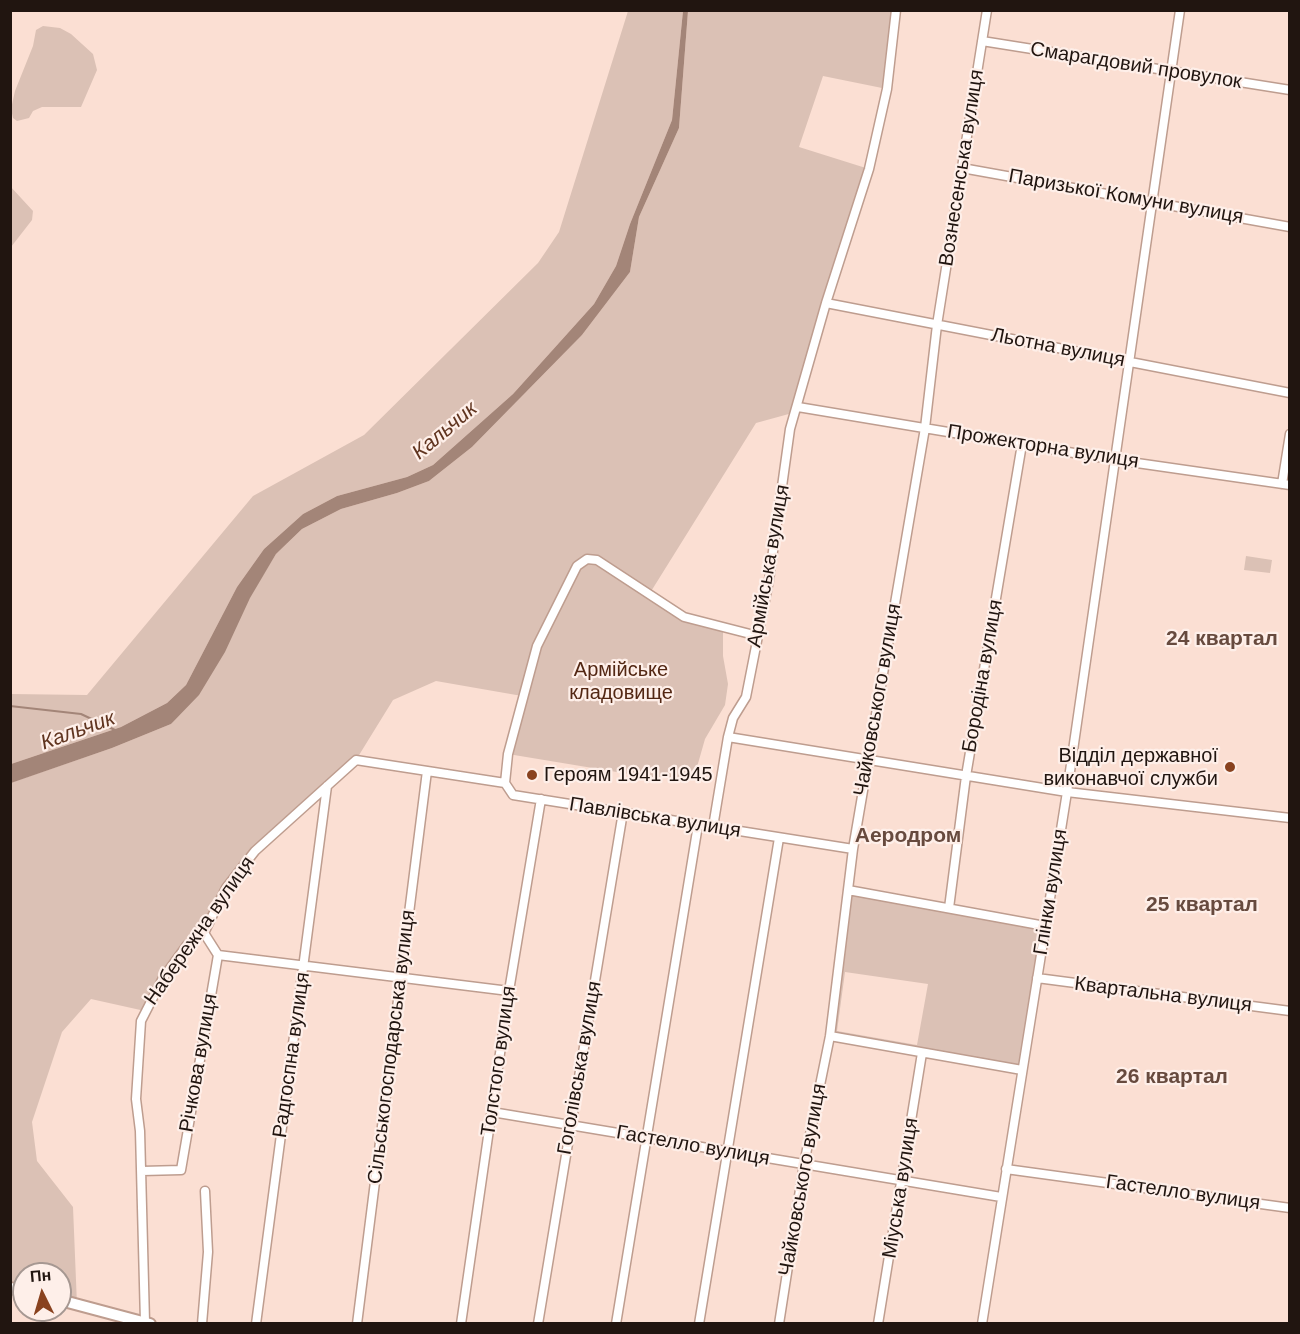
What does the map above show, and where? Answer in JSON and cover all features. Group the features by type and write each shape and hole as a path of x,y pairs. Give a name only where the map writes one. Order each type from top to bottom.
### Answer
{"street":[{"path":"826,303 869,170 887,89 896,10"},
{"name":"Вознесенська вулиця","path":"937,325 987,10"},
{"name":"Глінки вулиця","path":"982,1323 1067,792 1180,10"},
{"name":"Смарагдовий провулок","path":"982,41 1290,90"},
{"name":"Паризької Комуни вулиця","path":"962,168 1290,227"},
{"name":"Льотна вулиця","path":"826,303 1290,393"},
{"name":"Армійська вулиця","path":"713,827 728,737 733,718 746,698 758,636 777,535 790,429 826,303"},
{"name":"Чайковського вулиця","path":"779,1323 804,1164 830,1036 853,849 925,428 937,325"},
{"name":"Прожекторна вулиця","path":"798,407 1116,460 1286,484"},
{"path":"1286,484 1290,434"},
{"name":"Бородіна вулиця","path":"949,908 966,776 1022,444"},
{"path":"505,783 508,754 537,646 577,566 586,560 597,560 684,617 758,636"},
{"path":"728,737 1067,792 1290,818"},
{"name":"Павлівська вулиця","path":"327,786 356,760 505,783 513,795 853,849"},
{"name":"Сільськогосподарська вулиця","path":"357,1323 427,771"},
{"name":"Набережна вулиця","path":"148,1323 142,1171 136,1099 141,1021 175,961 187,945 204,933 226,888 255,851 327,786"},
{"name":"Радгоспна вулиця","path":"256,1323 327,786"},
{"name":"Толстого вулиця","path":"461,1323 509,991 541,799"},
{"name":"Гоголівська вулиця","path":"538,1323 623,812"},
{"path":"616,1323 698,825"},
{"path":"699,1323 779,838"},
{"path":"848,890 1045,926"},
{"path":"204,933 218,955 509,991"},
{"name":"Річкова вулиця","path":"142,1171 181,1170 218,955"},
{"name":"Квартальна вулиця","path":"1037,978 1290,1011"},
{"path":"830,1036 1022,1070"},
{"name":"Міуська вулиця","path":"879,1323 922,1053"},
{"name":"Гастелло вулиця","path":"492,1112 1001,1197"},
{"name":"Гастелло вулиця","path":"1006,1169 1290,1208"},
{"path":"202,1323 208,1252 205,1191"},
{"path":"72,1303 148,1323"}],"green space":[{"path":"628,11 683,11 672,120 630,224 616,266 594,304 513,394 433,465 407,477 337,496 303,514 264,549 237,587 186,685 167,703 121,727 11,764 10,694 87,695 253,496 364,435 538,263 559,232"},
{"name":"Армійське кладовище","path":"688,11 896,11 887,89 823,76 799,147 869,169 796,412 756,423 650,593 684,617 723,626 723,656 728,684 725,705 705,739 697,767 682,779 647,777 508,754 522,696 436,681 393,700 356,760 255,851 226,888 204,933 187,945 145,1011 91,999 62,1032 32,1122 37,1161 73,1207 77,1305 72,1304 72,1262 12,1262 11,1288 10,783 112,748 171,724 276,554 302,529 341,509 429,481 472,447 582,335 630,272 639,217 679,128"},
{"path":"43,26 60,28 71,34 93,54 97,70 81,107 42,107 33,111 29,118 17,121 13,118 11,109 15,91 33,46 36,30"},
{"path":"10,186 33,211 32,220 11,247"},
{"path":"1246,556 1272,560 1270,573 1244,570"},
{"path":"850,892 1043,928 1020,1068 832,1035","holes":["845,972 928,984 917,1045 837,1031"]}],"shaded area":[{"path":"683,11 688,11 679,128 639,217 630,272 582,335 472,447 429,481 341,509 302,529 276,554 250,598 225,652 199,695 171,724 112,748 11,783 11,764 121,727 167,703 186,685 237,587 264,549 303,514 337,496 407,477 433,465 513,394 594,304 616,266 630,224 672,120"}],"waterway":[{"name":"Кальчик","path":"10,706 81,714 115,730"}],"place":[{"name":"Відділ державної виконавчої служби","path":"1230,767"},
{"name":"Героям 1941-1945","path":"532,775"}],"district":[{"name":"24 квартал","path":"1222,639"},
{"name":"Аеродром","path":"908,836"},
{"name":"25 квартал","path":"1202,905"},
{"name":"26 квартал","path":"1172,1077"}]}
